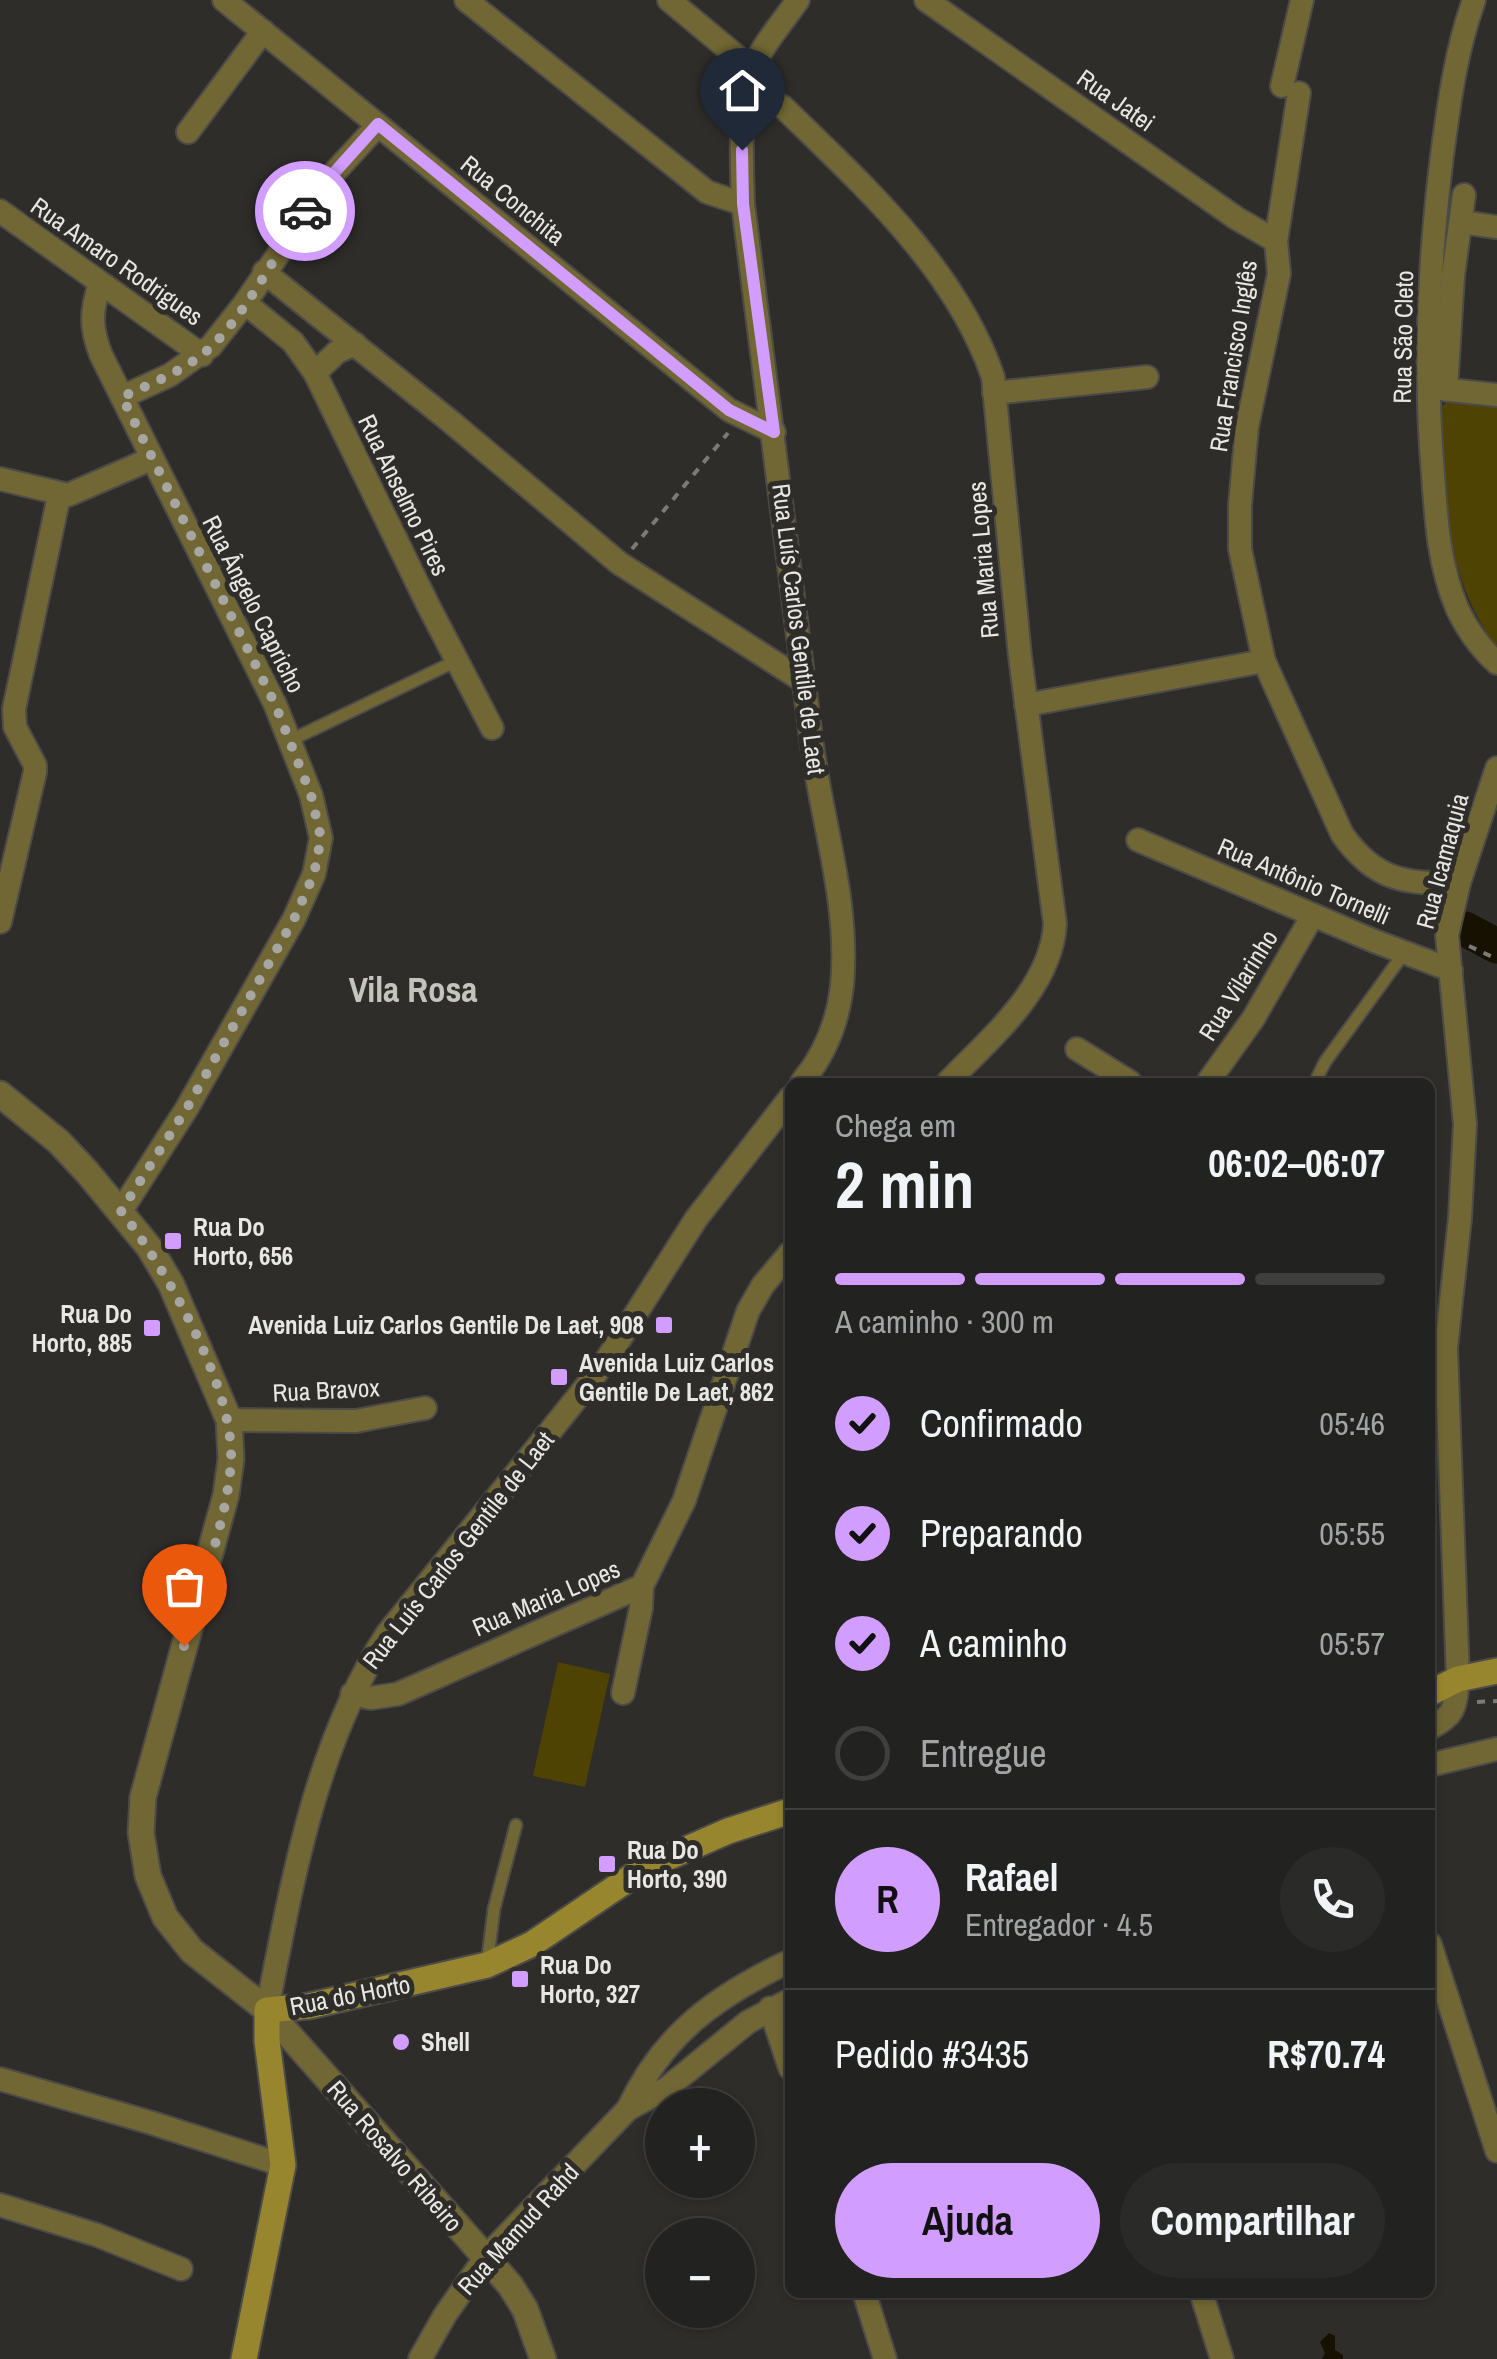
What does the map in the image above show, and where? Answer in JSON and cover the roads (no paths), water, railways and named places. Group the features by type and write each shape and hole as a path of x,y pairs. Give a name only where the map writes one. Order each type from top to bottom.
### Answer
{"main road":[{"path":"1435,1691 1458,1680 1497,1671"},
{"name":"Rua do Horto","path":"267,2010 333,2000 487,1965 532,1944 646,1867 785,1813"},
{"name":"Rua Luís Carlos Gentile de Laet","path":"244,2359 284,2165 267,2040 267,2010"}],"street":[{"name":"Rua Conchita","path":"224,0 741,418 774,432"},
{"path":"466,0 707,192 743,204"},
{"path":"669,0 752,69"},
{"name":"Rua Luís Carlos Gentile de Laet","path":"798,0 752,69 743,120 743,204 812,743 844,943 836,1018 826,1046 805,1078"},
{"name":"Rua Jatei","path":"926,0 1236,218 1276,242"},
{"name":"Rua Francisco Inglês","path":"1302,0 1276,242 1278,274 1253,388 1240,505 1240,549 1264,660 1342,834 1367,864 1402,882 1459,884"},
{"name":"Rua São Cleto","path":"1438,388 1430,319 1439,180 1458,60 1474,0"},
{"path":"188,132 264,31"},
{"name":"Rua Maria Lopes","path":"747,93 782,107 870,194 920,251 979,339 993,377 1026,705 1055,924 1054,939 1040,978 952,1078"},
{"path":"122,397 202,355 245,303 334,173 378,124"},
{"name":"Rua São Cleto","path":"1464,194 1438,388 1436,514 1445,567 1458,610 1474,637 1497,663"},
{"name":"Rua Amaro Rodrigues","path":"0,211 202,355"},
{"path":"1460,222 1497,227"},
{"path":"264,272 619,564 805,682"},
{"name":"Rua Ângelo Capricho","path":"100,283 91,314 93,334 291,740 311,795 321,838 308,892 187,1108 121,1211"},
{"name":"Rua Anselmo Pires","path":"245,303 293,342 315,373 492,728"},
{"path":"315,373 337,352 355,344"},
{"path":"994,394 1147,378"},
{"path":"1438,388 1497,396"},
{"path":"0,479 59,496 75,494 151,459"},
{"path":"0,922 36,772 15,726 16,687 59,496"},
{"path":"1026,705 1264,660"},
{"name":"Rua Icamaquia","path":"1458,1680 1446,1348 1465,1124 1447,936 1459,884 1497,768"},
{"name":"Rua Antônio Tornelli","path":"1138,840 1450,970"},
{"name":"Rua Vilarinho","path":"1211,1078 1252,1019 1313,915"},
{"path":"1077,1049 1124,1078"},
{"name":"Rua do Horto","path":"0,1094 60,1142 149,1247 203,1353 229,1420 231,1459 226,1495 143,1797 141,1833 148,1876 165,1917 192,1952 267,2010"},
{"name":"Rua Luís Carlos Gentile de Laet","path":"267,2010 322,1770 352,1694 387,1634 609,1356 696,1218 785,1104"},
{"name":"Rua Maria Lopes","path":"352,1694 372,1698 398,1694 642,1586 684,1501 748,1310 785,1260"},
{"name":"Rua Bravox","path":"229,1420 356,1421 426,1408"},
{"path":"623,1694 642,1586"},
{"path":"1435,1726 1455,1709 1458,1680"},
{"path":"1435,1764 1497,1749"},
{"path":"1435,1959 1497,2150"},
{"name":"Rua Mamud Rahd","path":"420,2359 444,2314 485,2258 628,2108 646,2071 665,2046 706,2008 785,1964"},
{"path":"780,2004 785,2036"},
{"name":"Rua Mamud Rahd","path":"628,2108 667,2088 780,2004"},
{"name":"Rua Rosalvo Ribeiro","path":"267,2010 510,2285 525,2309 542,2359"},
{"path":"0,2079 284,2165"},
{"path":"0,2205 97,2235 180,2269"},
{"path":"866,2298 885,2359"},
{"path":"1203,2298 1222,2359"}],"lane":[{"path":"291,740 456,661"},
{"path":"1317,1078 1404,953"},
{"path":"487,1965 494,1909 516,1825"}],"waterway":[{"path":"1465,929 1497,946"}],"place":[{"name":"Rua Do Horto, 656","path":"173,1241"},
{"name":"Avenida Luiz Carlos Gentile De Laet, 908","path":"664,1325"},
{"name":"Rua Do Horto, 885","path":"152,1328"},
{"name":"Avenida Luiz Carlos Gentile De Laet, 862","path":"559,1377"},
{"name":"Rua Do Horto, 390","path":"607,1864"},
{"name":"Rua Do Horto, 327","path":"520,1979"},
{"name":"Shell","path":"401,2042"}],"district":[{"name":"Vila Rosa","path":"413,989"}]}
